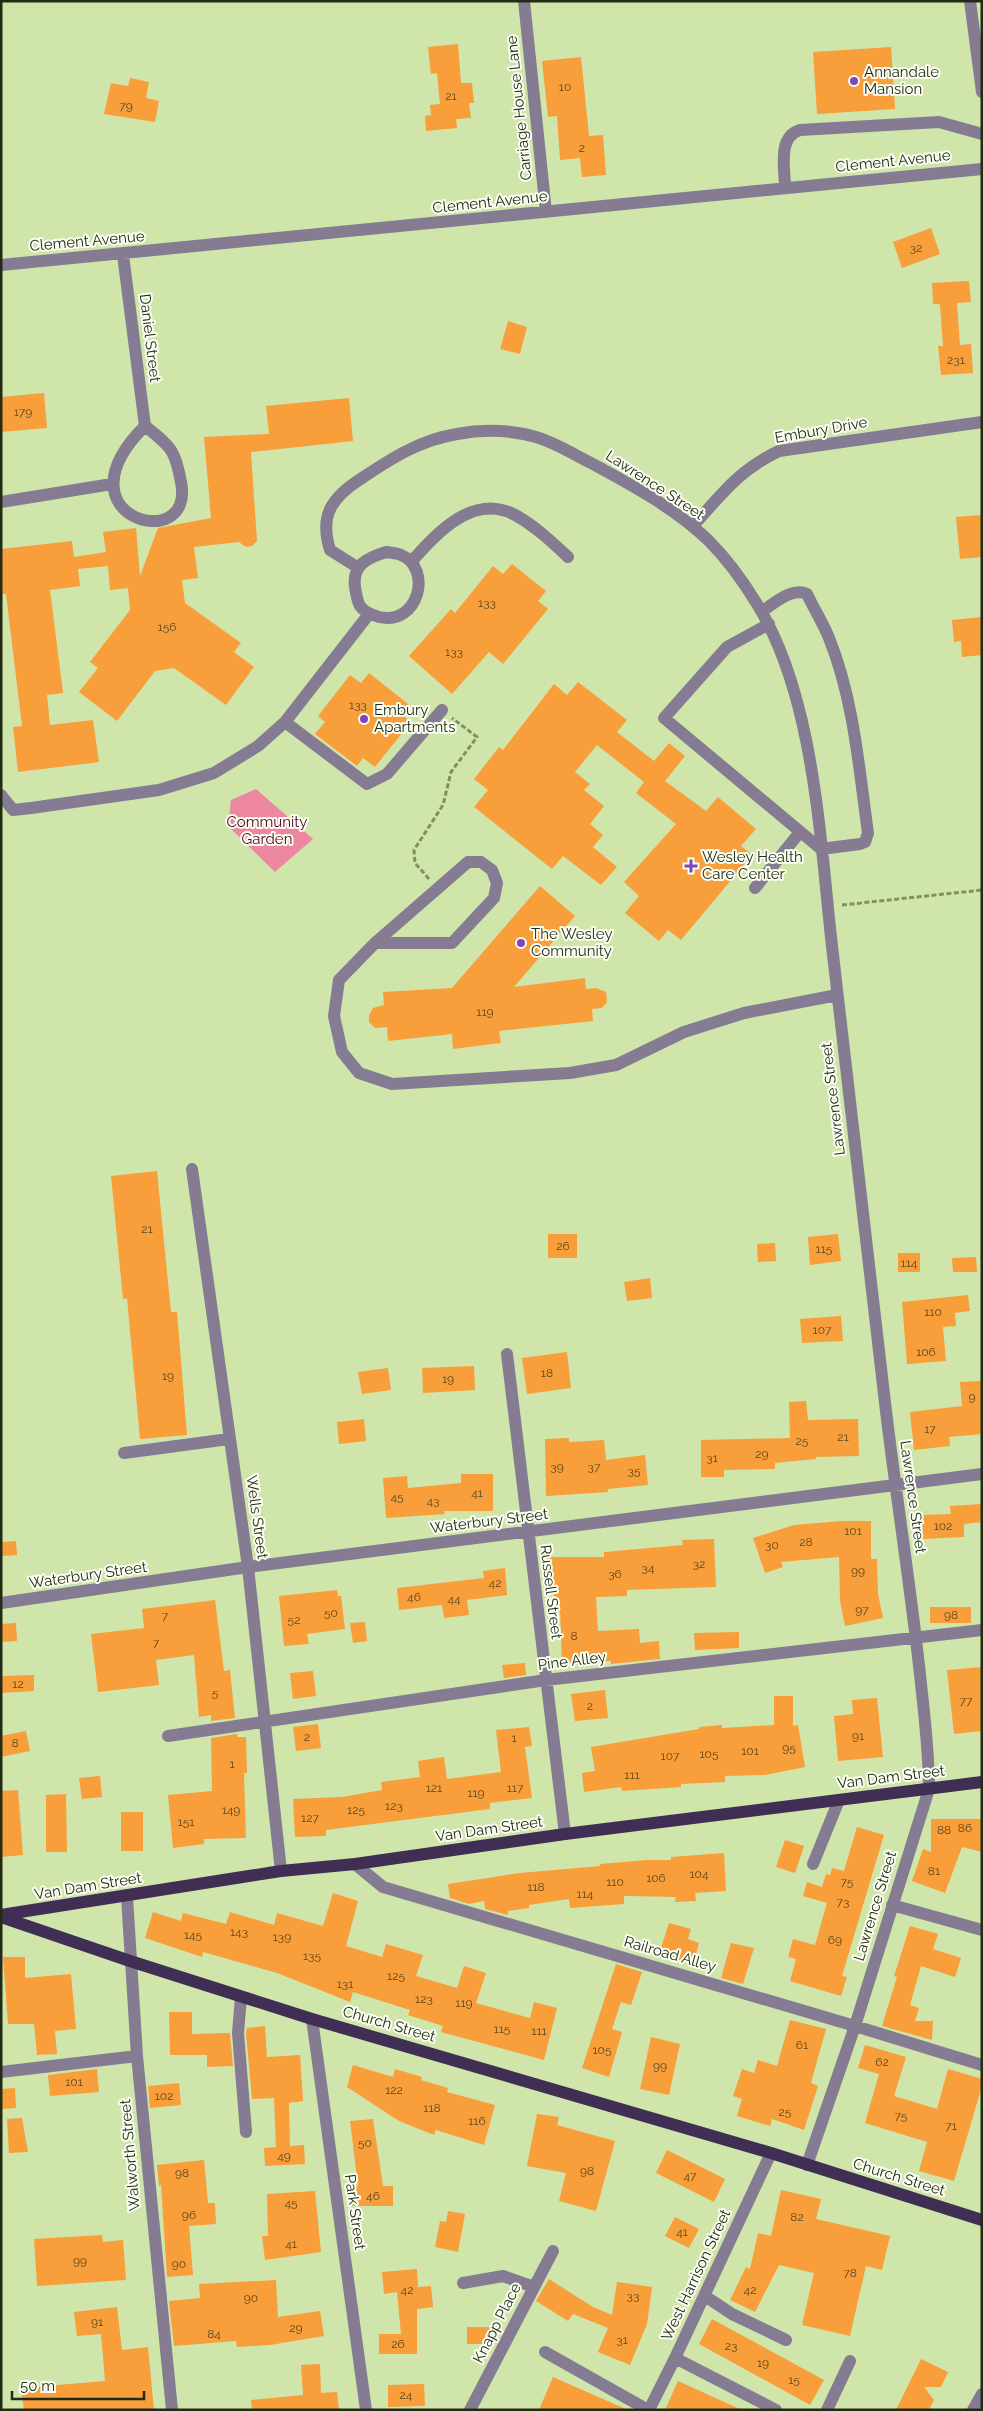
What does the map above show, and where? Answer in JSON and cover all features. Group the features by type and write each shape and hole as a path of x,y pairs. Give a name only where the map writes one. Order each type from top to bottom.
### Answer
{"main road":[{"name":"Van Dam Street","path":"1,1916 281,1871 355,1864 565,1834 982,1782"},
{"name":"Church Street","path":"1,1916 130,1961 312,2019 771,2152 806,2165 982,2220"}],"street":[{"name":"Carriage House Lane","path":"524,1 546,212"},
{"path":"970,1 982,92"},
{"path":"785,188 784,149 787,138 791,133 800,130 939,122 982,134"},
{"name":"Clement Avenue","path":"1,265 123,255 982,169"},
{"name":"Daniel Street","path":"123,255 145,426"},
{"name":"Embury Drive","path":"693,526 736,478 756,462 779,451 982,422"},
{"path":"145,426 164,441 176,456 182,487 180,502 173,514 160,522 138,520 127,511 116,497 112,484 121,456 132,439 145,426"},
{"name":"Lawrence Street","path":"357,567 330,550 324,531 327,514 334,502 349,486 405,450 433,438 461,433 496,431 533,436 557,445 628,483 693,526 732,566 762,612 776,638 802,719 821,849 894,1485 916,1638 929,1764 929,1789 855,2026 806,2165"},
{"path":"1,502 112,484"},
{"path":"411,562 437,533 450,522 465,515 488,510 516,514 536,528 568,557"},
{"path":"386,552 402,555 411,562 419,588 415,602 407,612 394,618 381,618 369,614 360,605 356,594 354,580 357,567 370,557 386,552"},
{"path":"762,612 791,593 797,591 806,594 829,636 837,658 853,728 868,834 865,842 821,849 664,718 727,647 769,624"},
{"path":"1,795 13,810 159,790 214,773 258,746 285,722 369,614"},
{"path":"285,722 366,784 387,774 442,710"},
{"path":"755,888 800,832"},
{"path":"375,943 452,943 494,898 496,883 492,870 480,862 468,862 375,943 339,980 334,1016 342,1052 359,1073 392,1084 570,1073 616,1065 684,1032 744,1013 837,995"},
{"name":"Wells Street","path":"192,1169 248,1567 281,1871"},
{"name":"Russell Street","path":"507,1354 527,1533 565,1834"},
{"path":"124,1453 229,1439"},
{"name":"Waterbury Street","path":"1,1603 248,1567 982,1474"},
{"name":"Pine Alley","path":"168,1736 546,1680 982,1630"},
{"path":"813,1864 839,1800"},
{"name":"Railroad Alley","path":"355,1864 383,1887 982,2065"},
{"name":"Walworth Street","path":"127,1897 136,2056 172,2410"},
{"path":"892,1905 982,1930"},
{"path":"242,1997 238,2033 246,2132"},
{"name":"Park Street","path":"312,2019 366,2410"},
{"path":"1,2072 136,2056"},
{"name":"West Harrison Street","path":"648,2410 705,2296 771,2152"},
{"name":"Knapp Place","path":"470,2410 552,2251"},
{"path":"463,2283 503,2276 512,2277 534,2287"},
{"path":"705,2296 732,2314 786,2340"},
{"path":"544,2352 648,2410"},
{"path":"675,2358 776,2410"},
{"path":"827,2410 850,2361"},
{"path":"973,2410 982,2394"}],"path":[{"path":"438,888 415,863 414,850 443,805 451,772 477,737 442,710"},
{"path":"827,907 982,890"}],"green space":[{"name":"Community Garden","path":"256,789 313,839 275,872 228,826 231,800"}],"building":[{"path":"458,44 461,83 472,83 474,103 469,103 471,118 456,119 457,128 426,131 425,116 431,115 430,105 440,104 437,73 431,74 428,47"},
{"name":"Annandale Mansion","path":"891,47 895,109 817,114 813,52"},
{"path":"581,57 589,136 603,135 606,175 582,177 580,158 560,160 557,116 548,117 542,61"},
{"path":"130,78 149,82 146,98 159,101 155,122 104,114 111,83 128,86"},
{"path":"931,228 940,254 902,268 893,242"},
{"path":"969,281 971,302 957,303 960,345 971,344 973,373 941,375 938,346 943,346 940,304 933,304 932,283"},
{"path":"508,321 527,327 520,354 500,349"},
{"path":"44,393 47,428 1,432 1,397"},
{"path":"349,398 353,441 251,452 257,541 252,546 246,547 239,542 194,547 198,578 182,580 185,603 241,643 234,652 254,667 226,705 174,668 155,671 117,721 79,692 98,668 90,662 130,610 128,588 110,590 108,566 78,569 80,586 50,590 63,693 47,695 50,725 93,720 99,762 18,772 13,727 22,726 6,594 1,594 1,549 72,541 74,557 106,552 103,532 136,528 140,576 158,528 211,518 204,437 269,434 266,406"},
{"path":"982,515 982,557 960,559 956,517"},
{"path":"512,564 546,591 538,601 548,609 503,664 489,652 452,694 409,656 451,609 455,613 493,566 503,574"},
{"path":"982,617 982,655 962,657 961,641 954,642 952,620"},
{"name":"Embury Apartments","path":"369,673 408,704 401,714 411,722 375,767 363,758 357,766 315,734 325,722 318,716 350,675 361,683"},
{"path":"578,682 627,720 617,732 654,761 669,743 685,756 665,781 706,811 718,797 756,829 741,846 752,855 681,940 668,930 659,941 625,913 639,896 624,882 676,824 636,793 644,782 597,745 575,772 590,784 584,790 604,806 590,824 603,835 593,847 617,867 601,885 563,856 552,869 474,807 488,790 474,779 499,747 503,750 554,684 567,695"},
{"name":"The Wesley Community","path":"540,886 575,916 514,987 585,978 586,989 596,988 606,992 607,1002 602,1008 592,1009 593,1021 499,1031 501,1043 453,1049 452,1034 388,1041 387,1027 375,1028 369,1022 369,1015 373,1008 384,1005 383,992 452,988"},
{"path":"157,1171 171,1312 177,1312 187,1435 140,1439 127,1298 123,1299 111,1176"},
{"path":"548,1234 577,1234 577,1258 548,1258"},
{"path":"838,1234 841,1261 810,1265 808,1237"},
{"path":"775,1243 776,1261 758,1262 757,1244"},
{"path":"898,1253 920,1253 920,1272 898,1272"},
{"path":"976,1257 977,1272 953,1272 952,1258"},
{"path":"650,1278 652,1298 627,1301 624,1282"},
{"path":"968,1295 970,1311 955,1313 956,1326 943,1327 946,1361 907,1364 902,1302"},
{"path":"841,1316 843,1341 802,1343 800,1319"},
{"path":"567,1352 571,1388 527,1394 522,1358"},
{"path":"474,1366 475,1390 423,1393 422,1368"},
{"path":"388,1368 391,1390 362,1394 358,1372"},
{"path":"982,1381 982,1434 949,1437 950,1446 914,1450 910,1412 962,1406 960,1382"},
{"path":"806,1401 808,1420 858,1419 859,1456 816,1457 816,1459 775,1463 775,1469 724,1470 724,1477 701,1477 701,1440 790,1438 789,1402"},
{"path":"364,1419 366,1441 339,1444 337,1422"},
{"path":"569,1438 569,1442 604,1440 606,1460 645,1455 648,1485 608,1489 608,1492 546,1496 545,1439"},
{"path":"461,1474 493,1474 493,1511 444,1511 445,1514 386,1518 383,1478 407,1476 408,1488 461,1483"},
{"path":"982,1504 982,1522 964,1524 964,1537 923,1539 922,1515 951,1514 950,1506"},
{"path":"842,1521 871,1521 871,1559 877,1559 878,1594 883,1618 845,1626 840,1601 839,1557 781,1562 783,1567 765,1573 753,1538 794,1525"},
{"path":"714,1539 716,1587 627,1590 627,1596 596,1597 598,1631 639,1629 640,1643 659,1641 660,1659 611,1664 611,1661 562,1663 560,1610 555,1611 553,1580 547,1580 547,1557 604,1557 604,1552 683,1545 682,1540"},
{"path":"16,1541 17,1555 1,1556 1,1542"},
{"path":"505,1568 507,1595 467,1600 469,1615 444,1618 442,1605 399,1610 397,1588 484,1578 483,1571"},
{"path":"337,1590 338,1596 341,1596 345,1629 307,1634 309,1644 284,1646 279,1596"},
{"path":"215,1600 224,1671 230,1670 235,1718 211,1721 211,1715 199,1717 194,1655 156,1660 159,1685 98,1692 91,1634 144,1628 142,1609"},
{"path":"930,1607 971,1607 971,1623 930,1623"},
{"path":"365,1622 367,1641 353,1643 350,1623"},
{"path":"16,1623 17,1641 1,1642 1,1624"},
{"path":"739,1632 739,1648 695,1650 694,1633"},
{"path":"525,1663 526,1675 504,1678 502,1665"},
{"path":"982,1667 982,1731 954,1734 947,1670"},
{"path":"313,1671 316,1696 293,1699 290,1673"},
{"path":"34,1675 34,1691 1,1693 1,1676"},
{"path":"605,1690 608,1718 575,1721 571,1694"},
{"path":"774,1696 793,1696 793,1726 798,1725 805,1767 765,1775 725,1776 725,1782 681,1784 681,1787 622,1791 621,1787 584,1792 582,1773 595,1771 591,1747 699,1729 699,1727 722,1725 722,1728 774,1725"},
{"path":"877,1698 883,1757 838,1761 834,1716 853,1714 852,1700"},
{"path":"318,1724 321,1748 296,1751 293,1727"},
{"path":"529,1727 532,1746 525,1747 532,1798 490,1803 490,1809 326,1830 326,1836 295,1837 293,1799 342,1797 382,1790 381,1782 420,1777 418,1761 444,1757 447,1779 501,1772 496,1730"},
{"path":"26,1731 30,1751 1,1757 1,1736"},
{"path":"237,1734 237,1737 246,1737 247,1773 244,1773 246,1838 204,1839 204,1844 173,1848 168,1795 212,1791 211,1738"},
{"path":"100,1776 102,1797 82,1799 79,1778"},
{"path":"18,1790 23,1855 1,1857 1,1791"},
{"path":"66,1794 67,1852 46,1852 46,1795"},
{"path":"121,1812 143,1812 143,1851 121,1851"},
{"path":"931,1819 982,1819 982,1852 962,1847 945,1893 912,1881 923,1849 931,1852"},
{"path":"857,1827 884,1835 842,1976 847,1977 841,1996 790,1981 796,1959 788,1957 793,1939 815,1945 827,1903 803,1896 807,1882 822,1887 826,1874 830,1875 832,1868 844,1871"},
{"path":"785,1840 804,1846 795,1873 776,1867"},
{"path":"724,1853 726,1891 695,1893 696,1901 675,1902 676,1897 624,1896 624,1904 570,1908 569,1899 529,1905 529,1908 508,1911 508,1915 485,1909 484,1901 469,1904 450,1898 448,1884 520,1873 600,1866 600,1864 671,1860 671,1857"},
{"path":"333,1893 358,1901 346,1946 382,1957 386,1944 423,1955 416,1976 457,1988 464,1966 486,1973 476,2003 530,2018 534,2002 557,2008 544,2060 441,2032 443,2026 408,2015 410,2010 353,1992 350,2002 277,1973 203,1952 202,1957 145,1938 153,1912 181,1921 183,1913 226,1924 230,1912 274,1925 277,1913 323,1926"},
{"path":"669,1923 691,1929 688,1939 699,1943 693,1964 659,1954"},
{"path":"910,1926 938,1934 933,1949 961,1958 955,1977 921,1966 910,2005 919,2008 915,2021 933,2021 932,2040 882,2026 897,1977 894,1976"},
{"path":"731,1943 754,1948 743,1984 721,1978"},
{"path":"3,1957 25,1957 25,1978 71,1974 76,2029 55,2031 57,2054 37,2055 34,2024 8,2024"},
{"path":"616,1964 642,1972 631,2005 621,2002 612,2029 622,2032 609,2077 582,2068"},
{"path":"169,2012 192,2012 192,2034 230,2033 233,2066 207,2067 207,2055 170,2055"},
{"path":"790,2020 826,2029 811,2083 818,2086 804,2130 772,2119 770,2126 737,2116 742,2099 733,2096 742,2069 754,2073 758,2060 777,2066"},
{"path":"265,2026 267,2057 300,2055 303,2101 289,2103 290,2146 304,2145 305,2164 265,2166 264,2148 276,2147 274,2098 252,2099 246,2033 247,2028"},
{"path":"651,2037 680,2044 669,2095 640,2089"},
{"path":"865,2045 906,2057 894,2096 937,2109 948,2069 982,2079 982,2086 954,2181 919,2171 927,2142 865,2123 879,2074 858,2068"},
{"path":"353,2065 393,2077 395,2069 422,2077 421,2080 448,2088 447,2092 495,2105 484,2145 436,2130 434,2135 399,2121 347,2087"},
{"path":"97,2069 99,2092 50,2096 48,2075"},
{"path":"179,2083 181,2105 150,2108 148,2086"},
{"path":"15,2088 16,2108 1,2109 1,2089"},
{"path":"537,2114 559,2117 557,2125 615,2141 596,2211 559,2201 566,2173 527,2166"},
{"path":"22,2118 28,2152 9,2153 7,2119"},
{"path":"373,2119 383,2186 393,2186 393,2206 352,2206 352,2186 358,2186 350,2121"},
{"path":"667,2150 725,2179 714,2202 656,2173"},
{"path":"204,2160 208,2203 215,2203 216,2224 189,2226 193,2275 167,2277 161,2185 159,2186 157,2165"},
{"path":"781,2190 821,2199 816,2219 890,2236 882,2270 866,2266 850,2336 802,2325 814,2273 779,2265 755,2312 730,2300 746,2267 750,2269 758,2233 771,2236"},
{"path":"315,2191 321,2252 265,2260 262,2236 268,2236 267,2194"},
{"path":"448,2211 465,2214 458,2252 435,2247 440,2221 446,2222"},
{"path":"675,2217 699,2229 689,2248 665,2236"},
{"path":"102,2235 103,2242 123,2240 126,2280 37,2286 34,2239"},
{"path":"417,2269 418,2287 431,2286 433,2307 417,2309 417,2354 379,2354 379,2334 401,2334 397,2292 384,2294 382,2272"},
{"path":"549,2279 593,2307 612,2315 617,2282 652,2287 647,2324 630,2365 598,2352 608,2328 573,2314 568,2321 536,2301"},
{"path":"276,2280 278,2317 320,2311 324,2336 270,2345 237,2347 236,2341 174,2346 169,2301 200,2298 199,2284"},
{"path":"117,2307 122,2350 148,2347 154,2410 24,2410 21,2388 105,2381 101,2334 77,2336 74,2312"},
{"path":"712,2319 824,2380 810,2405 699,2344"},
{"path":"467,2327 490,2327 490,2344 467,2344"},
{"path":"921,2359 948,2372 941,2387 924,2387 934,2400 929,2410 896,2410"},
{"path":"320,2364 321,2393 337,2392 339,2410 252,2410 251,2400 303,2395 301,2365"},
{"path":"553,2377 628,2410 539,2410"},
{"path":"678,2381 742,2410 665,2410"},
{"path":"424,2384 425,2406 388,2407 388,2385"}],"place":[{"name":"Annandale Mansion","path":"854,81"},
{"name":"Embury Apartments","path":"364,719"},
{"name":"Wesley Health Care Center","path":"691,866"},
{"name":"The Wesley Community","path":"521,943"}]}
